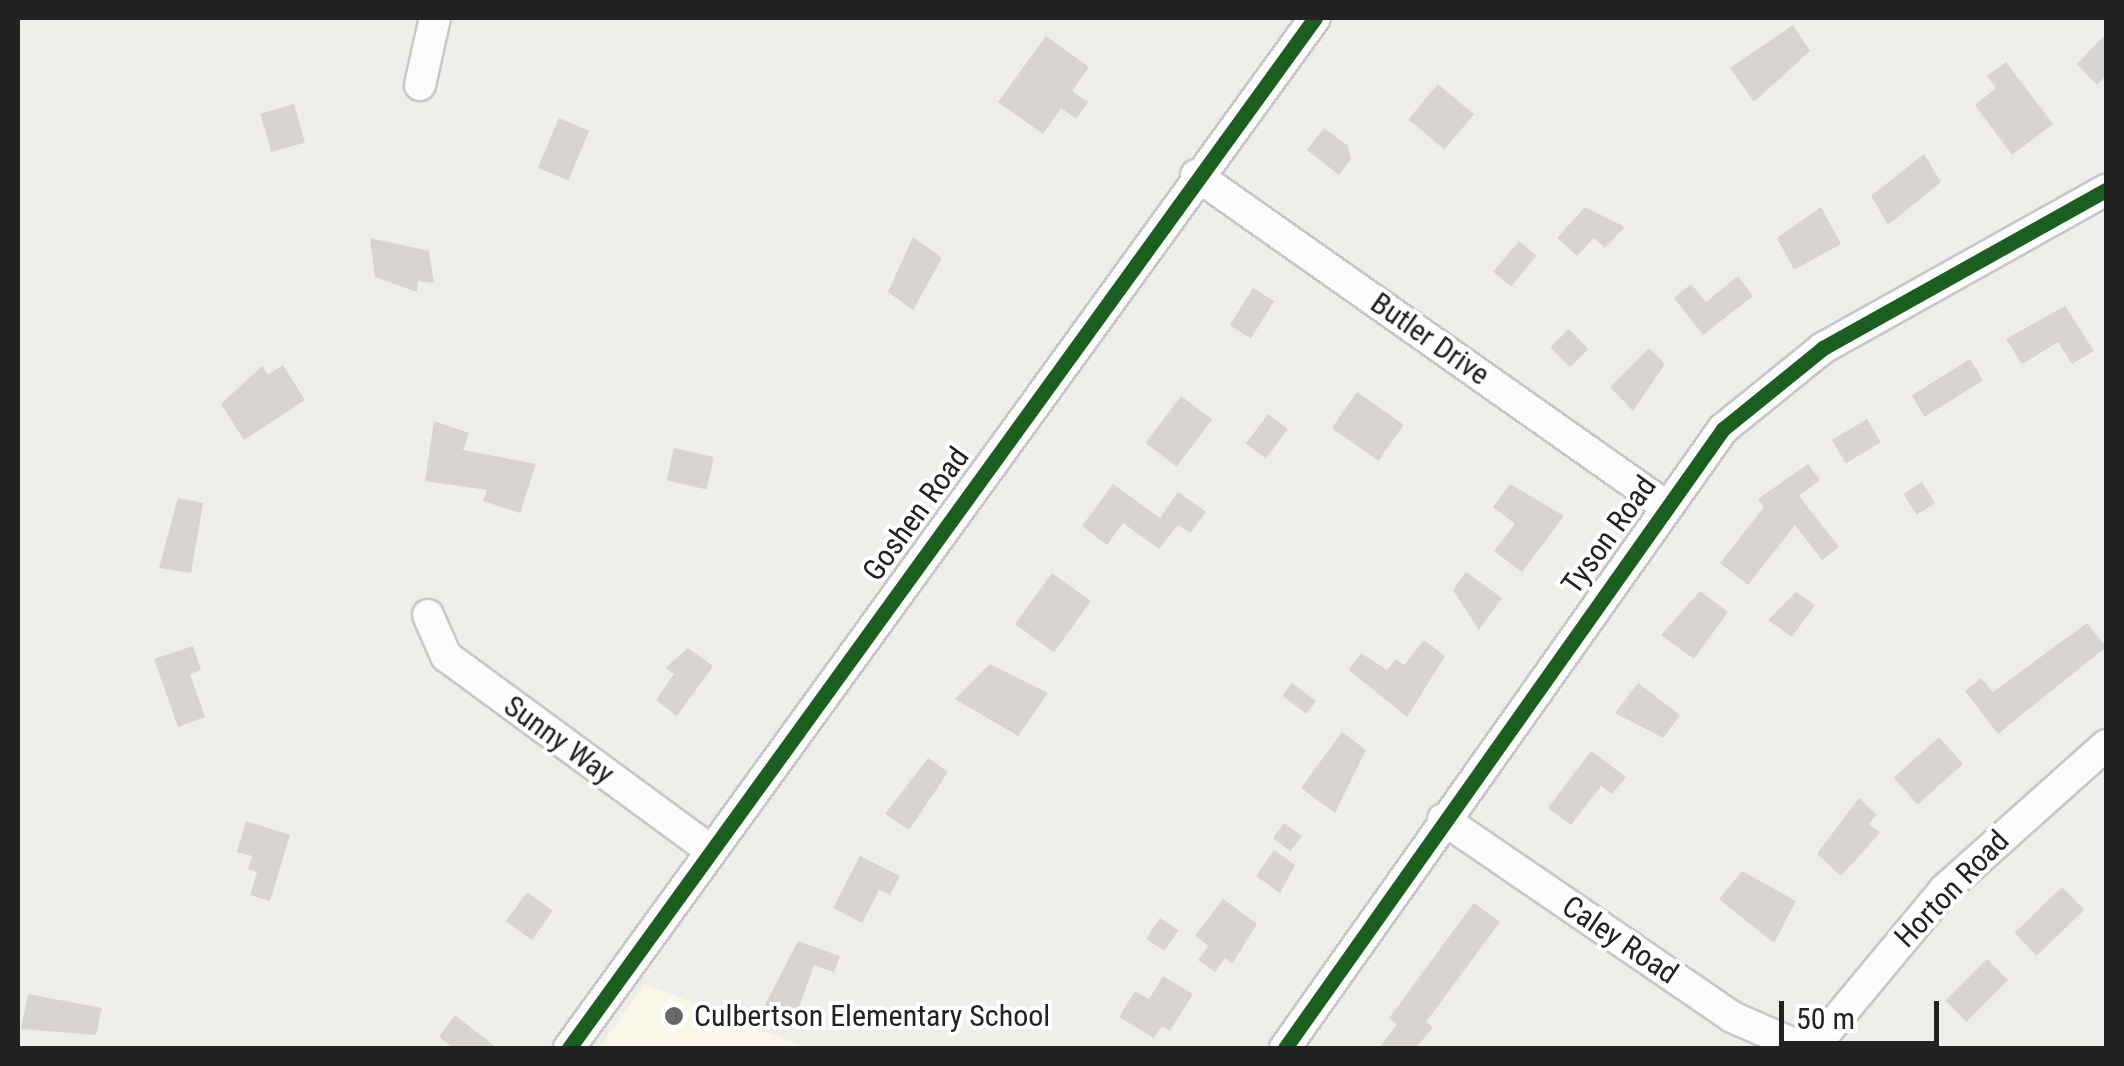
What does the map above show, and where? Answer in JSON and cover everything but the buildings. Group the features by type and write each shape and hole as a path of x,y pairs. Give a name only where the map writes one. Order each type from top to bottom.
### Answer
{"street":[{"path":"420,85 435,18"},
{"name":"Goshen Road","path":"569,1048 1196,175 1315,18"},
{"name":"Butler Drive","path":"1196,175 1663,504"},
{"name":"Tyson Road","path":"1286,1048 1663,504 1723,429 1823,348 2106,190"},
{"name":"Sunny Way","path":"428,616 446,656 709,849"},
{"name":"Horton Road","path":"1814,1048 1944,890 2106,746"},
{"name":"Caley Road","path":"1443,818 1732,1017 1803,1048"}],"shaded area":[{"name":"Culbertson Elementary School","path":"645,984 808,1048 599,1048"}],"cycle path":[{"path":"569,1048 1315,18"},
{"path":"1285,1048 1723,429 1823,348 2106,190"}],"place":[{"name":"Culbertson Elementary School","path":"674,1016"}]}
